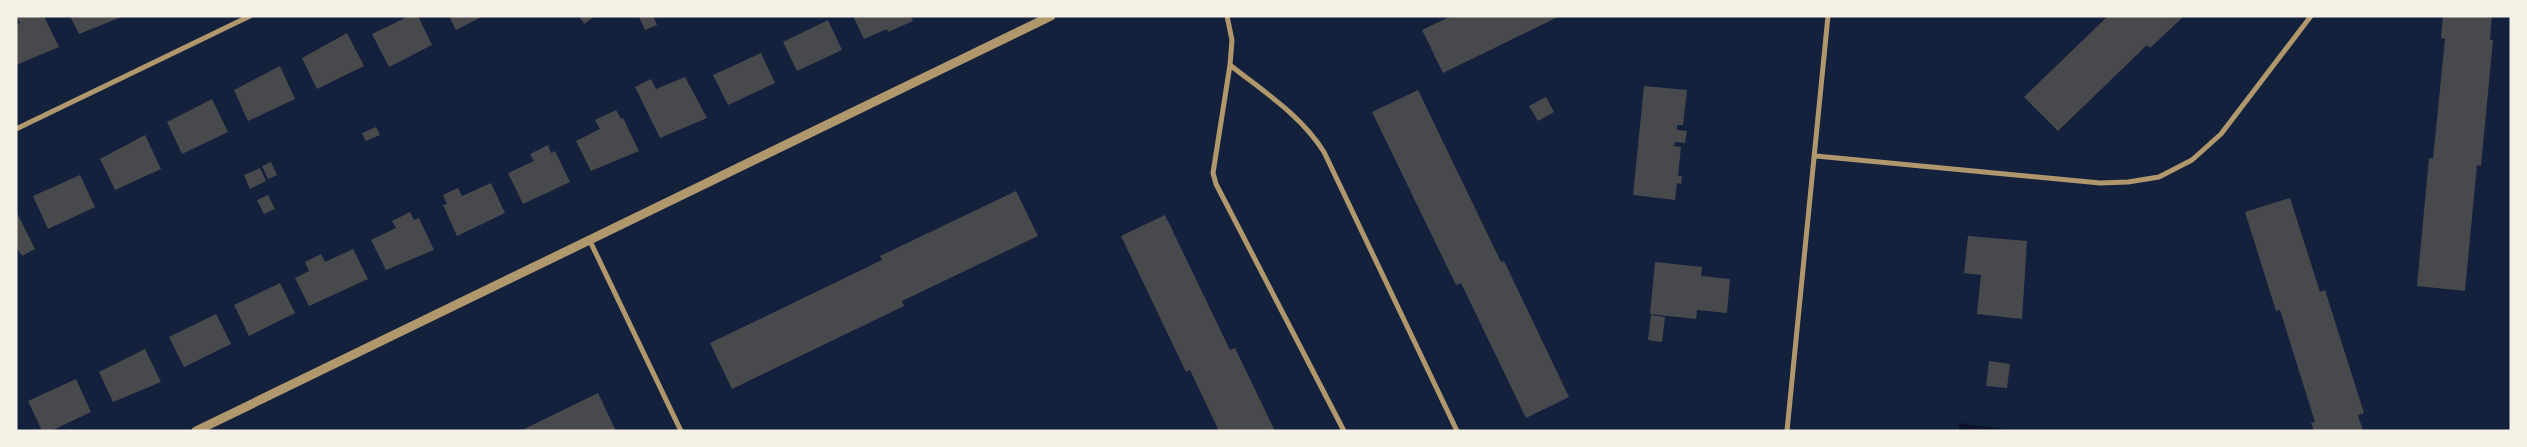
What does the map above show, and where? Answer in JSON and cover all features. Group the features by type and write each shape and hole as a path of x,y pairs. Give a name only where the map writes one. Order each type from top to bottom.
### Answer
{"street":[{"path":"16,129 250,16"},
{"path":"200,430 588,239 1052,16"},
{"path":"1227,16 1232,40 1230,66 1214,163 1215,178 1344,431"},
{"path":"1786,431 1816,156 1828,16"},
{"path":"1816,156 2100,182 2128,182 2159,177 2192,160 2221,134 2311,16"},
{"path":"1230,66 1298,118 1314,135 1324,152 1457,431"},
{"path":"588,239 681,431"}],"water":[{"path":"1959,423 2018,431 1959,431"}],"building":[{"path":"16,16 44,16 59,47 16,65 16,25 20,23"},
{"path":"70,16 124,16 79,34"},
{"path":"409,16 418,16 432,45 389,67 372,34"},
{"path":"449,16 483,16 456,30"},
{"path":"579,16 595,16 584,24"},
{"path":"653,16 657,25 645,30 639,17"},
{"path":"853,16 911,16 913,21 888,32 887,29 864,39"},
{"path":"1451,16 1560,16 1443,73 1422,30"},
{"path":"2108,16 2184,16 2150,48 2147,45 2058,131 2024,97"},
{"path":"2443,16 2492,16 2490,40 2493,40 2481,166 2477,165 2465,291 2417,286 2429,158 2433,159 2445,39 2441,38"},
{"path":"828,20 842,50 797,71 783,42"},
{"path":"347,33 364,66 317,89 302,58"},
{"path":"761,53 775,83 728,105 713,75"},
{"path":"280,66 295,99 248,121 234,90"},
{"path":"685,77 707,118 660,138 635,87 651,79 656,89"},
{"path":"1644,86 1687,90 1683,125 1677,125 1677,130 1687,131 1685,143 1675,142 1674,146 1681,147 1678,176 1682,176 1681,184 1677,183 1675,200 1633,195"},
{"path":"1418,90 1501,262 1504,261 1569,397 1526,418 1461,283 1456,285 1372,112"},
{"path":"1546,97 1554,112 1538,121 1529,106"},
{"path":"212,99 228,132 182,154 167,122"},
{"path":"616,110 621,119 623,118 639,151 591,171 576,141 600,129 595,120"},
{"path":"376,127 380,135 366,141 362,133"},
{"path":"145,135 161,169 115,190 100,159"},
{"path":"548,145 551,153 555,151 570,182 523,204 508,173 534,161 530,154"},
{"path":"271,162 277,175 268,179 262,166"},
{"path":"260,168 266,181 250,189 244,175"},
{"path":"80,175 95,207 48,229 33,196"},
{"path":"491,183 505,213 457,236 443,205 447,204 443,195 458,188 462,196"},
{"path":"1016,191 1038,236 902,301 904,306 732,389 710,343 882,260 880,256"},
{"path":"268,195 275,209 264,214 257,200"},
{"path":"2290,198 2320,292 2325,290 2364,413 2358,415 2363,431 2314,431 2311,423 2315,422 2280,310 2276,311 2245,212"},
{"path":"16,211 35,249 22,256 16,247"},
{"path":"410,212 414,220 419,218 434,250 386,270 371,240 396,228 392,221"},
{"path":"1165,215 1230,350 1235,348 1275,431 1219,431 1190,370 1186,372 1121,236"},
{"path":"1968,236 2027,241 2022,319 1977,314 1981,275 1964,273"},
{"path":"353,249 368,279 309,306 295,278 309,271 305,262 321,254 325,262"},
{"path":"1655,262 1702,267 1701,276 1730,279 1727,313 1697,310 1696,319 1650,314"},
{"path":"280,283 295,313 249,336 234,305"},
{"path":"216,314 231,344 184,367 169,337"},
{"path":"1651,315 1665,317 1662,342 1648,340"},
{"path":"145,349 161,382 113,402 99,372"},
{"path":"1989,361 2010,364 2007,388 1986,386"},
{"path":"76,379 91,412 51,431 42,431 28,401"},
{"path":"598,393 616,431 520,431"}]}
